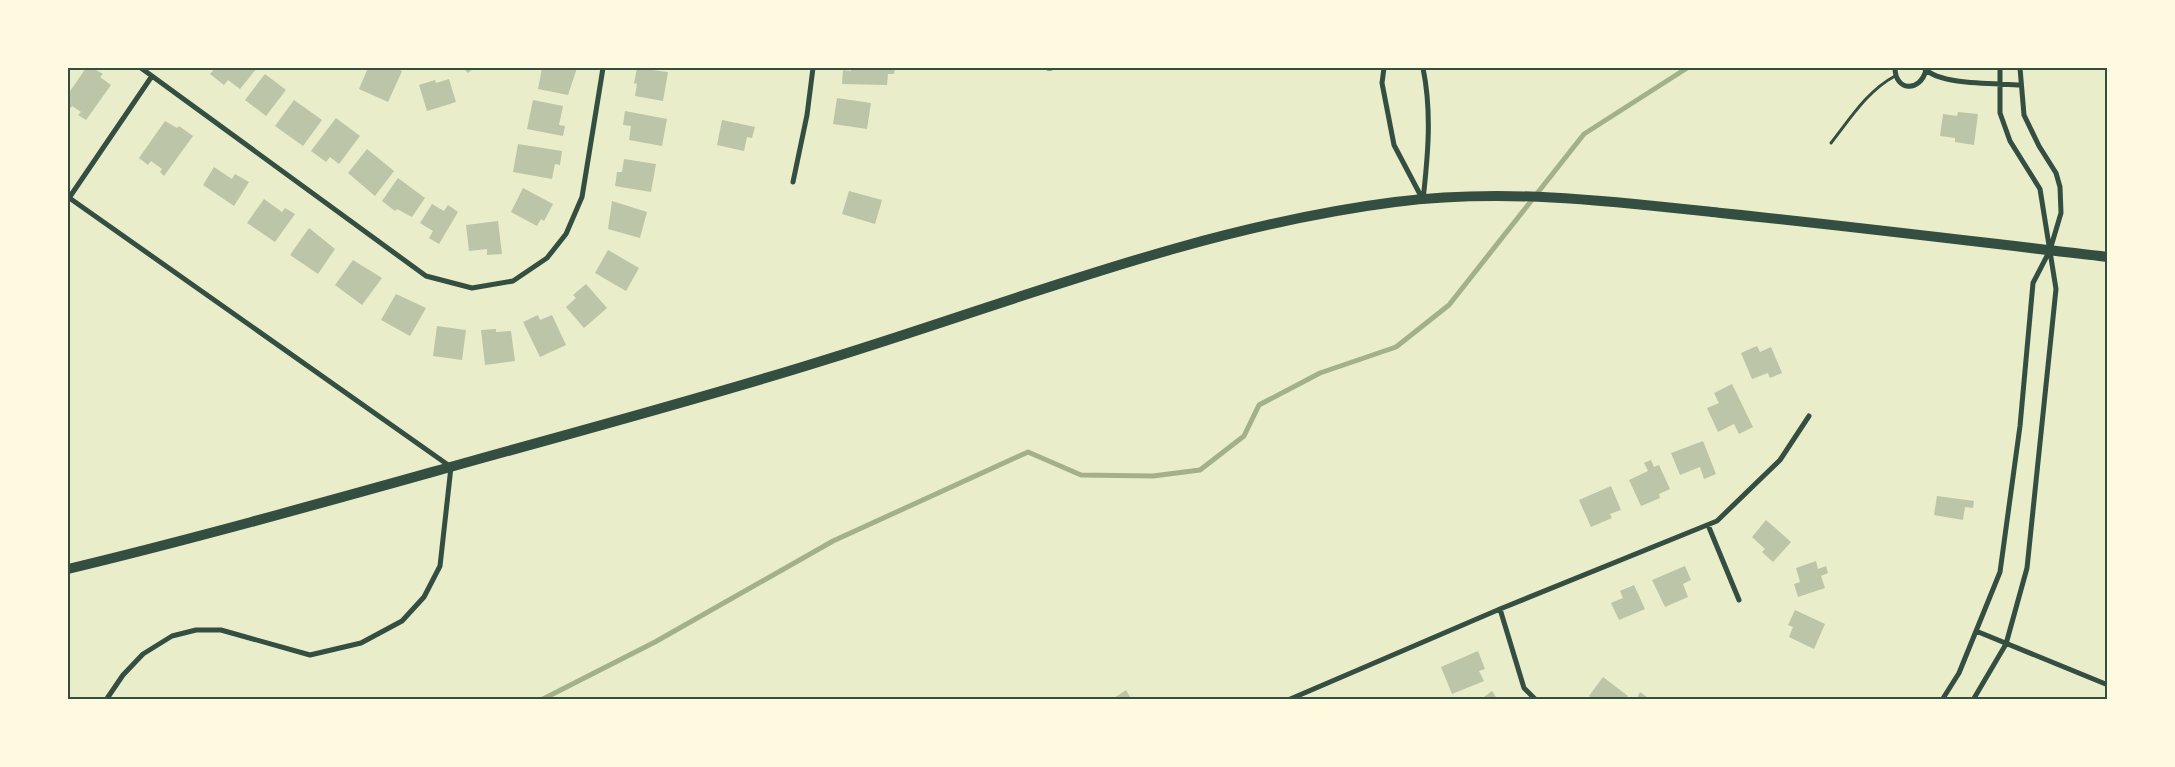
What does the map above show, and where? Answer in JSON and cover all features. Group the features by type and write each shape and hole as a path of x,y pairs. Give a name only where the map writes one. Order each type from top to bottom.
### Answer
{"main road":[{"path":"68,569 222,530 749,384 922,330 1114,265 1227,233 1300,216 1400,201 1521,195 1849,226 2108,257"}],"street":[{"path":"141,68 426,276 472,288 513,281 547,258 566,234 582,197 603,68"},
{"path":"793,182 808,115 813,68"},
{"path":"1384,68 1382,83 1394,145 1423,200"},
{"path":"1423,68 1428,91 1429,146 1423,200"},
{"path":"1895,68 1895,76 1900,83 1908,86 1917,85 1924,79 1925,69 1937,76 1959,81 2021,85"},
{"path":"1973,700 2006,644 2027,568 2056,289 2040,189 2010,141 2000,113 2000,68"},
{"path":"1942,700 1959,674 2000,572 2020,426 2033,282 2050,250 2061,213 2060,188 2056,173 2039,146 2024,114 2020,68"},
{"path":"106,700 123,675 143,654 172,636 196,630 221,630 310,655 361,643 402,621 424,597 440,566 450,467 68,198 152,76"},
{"path":"1288,700 1500,609 1717,521 1780,460 1809,416"},
{"path":"1708,525 1739,600"},
{"path":"1500,609 1524,688 1536,700"},
{"path":"1976,631 2108,685"},
{"path":"1301,694 1304,700"}],"lane":[{"path":"1831,143 1869,95 1881,83 1895,76"}],"building":[{"path":"86,68 93,68 103,74 100,77 111,85 86,120 78,115 81,112 72,106 71,108 68,106 68,94"},
{"path":"215,68 257,68 240,89 228,80 224,85 210,74"},
{"path":"368,68 395,68 402,71 388,102 359,89"},
{"path":"463,68 474,68 468,73"},
{"path":"542,68 577,68 568,95 538,89"},
{"path":"637,68 668,72 663,101 635,96 637,84 634,83"},
{"path":"851,68 895,68 894,74 888,74 887,85 842,84 843,70 851,71"},
{"path":"265,74 286,90 266,116 245,100"},
{"path":"449,79 456,102 427,111 419,85 435,80 436,83"},
{"path":"837,98 871,103 867,129 833,124"},
{"path":"294,100 322,120 303,146 275,126"},
{"path":"533,100 563,106 559,125 565,126 563,136 527,129"},
{"path":"625,111 667,119 662,146 629,140 631,126 623,125"},
{"path":"1958,112 1978,114 1974,145 1955,142 1955,138 1940,136 1943,114 1957,116"},
{"path":"336,118 360,136 339,164 330,157 326,162 311,151"},
{"path":"722,120 755,127 752,138 747,137 744,151 717,145"},
{"path":"165,121 177,128 179,126 193,136 164,176 160,172 162,169 151,161 148,165 139,158"},
{"path":"518,144 562,151 560,165 555,164 552,179 513,172"},
{"path":"367,149 394,171 375,196 348,173"},
{"path":"624,159 656,164 651,192 615,186 617,172 622,172"},
{"path":"214,167 232,179 235,174 249,182 234,206 203,185"},
{"path":"398,178 425,198 412,217 397,209 395,211 382,201"},
{"path":"523,188 553,204 544,221 541,219 537,226 511,212"},
{"path":"849,191 882,200 875,224 842,214"},
{"path":"264,199 282,212 285,208 295,214 275,242 247,223"},
{"path":"612,201 647,212 640,238 608,229"},
{"path":"432,204 444,211 448,205 458,212 439,244 429,238 433,231 420,223"},
{"path":"498,221 502,254 487,255 487,249 469,251 466,225"},
{"path":"309,228 335,249 318,274 290,255"},
{"path":"608,250 639,268 626,291 595,273"},
{"path":"353,260 382,278 362,305 335,285"},
{"path":"586,284 607,308 584,328 566,307 576,298 573,295"},
{"path":"396,294 426,308 410,336 381,320"},
{"path":"538,315 540,320 552,315 566,345 540,357 523,322"},
{"path":"437,326 466,330 462,360 433,356"},
{"path":"496,329 496,332 511,331 515,361 485,365 481,330"},
{"path":"1757,346 1760,352 1771,347 1782,373 1770,378 1768,373 1752,379 1741,353"},
{"path":"1732,384 1753,427 1739,434 1734,424 1718,432 1707,408 1719,403 1714,393"},
{"path":"1703,441 1716,474 1704,479 1700,467 1680,475 1671,453"},
{"path":"1651,460 1654,467 1659,465 1670,489 1659,494 1660,498 1641,506 1629,480 1648,471 1644,463"},
{"path":"1611,486 1621,510 1610,514 1612,518 1591,527 1579,500"},
{"path":"1937,496 1974,501 1973,508 1965,507 1963,520 1934,515"},
{"path":"1766,520 1791,542 1773,562 1762,552 1765,549 1752,537"},
{"path":"1816,561 1818,569 1826,566 1828,573 1821,576 1825,588 1798,597 1794,584 1800,582 1796,568"},
{"path":"1685,566 1691,580 1683,584 1688,597 1665,607 1652,580"},
{"path":"1634,585 1645,609 1619,620 1611,603 1623,598 1620,591"},
{"path":"1795,610 1825,624 1814,649 1789,637 1793,627 1788,625"},
{"path":"1478,651 1485,669 1479,671 1484,681 1452,694 1441,667"},
{"path":"1603,677 1628,696 1625,700 1593,700 1589,696"},
{"path":"1126,690 1132,700 1111,700"},
{"path":"1492,691 1498,700 1480,700"},
{"path":"1640,692 1651,700 1636,700"}],"waterway":[{"path":"541,700 655,642 833,541 1028,452 1081,475 1153,476 1200,470 1244,436 1259,405 1320,373 1396,347 1449,305 1584,134 1687,68"}]}
